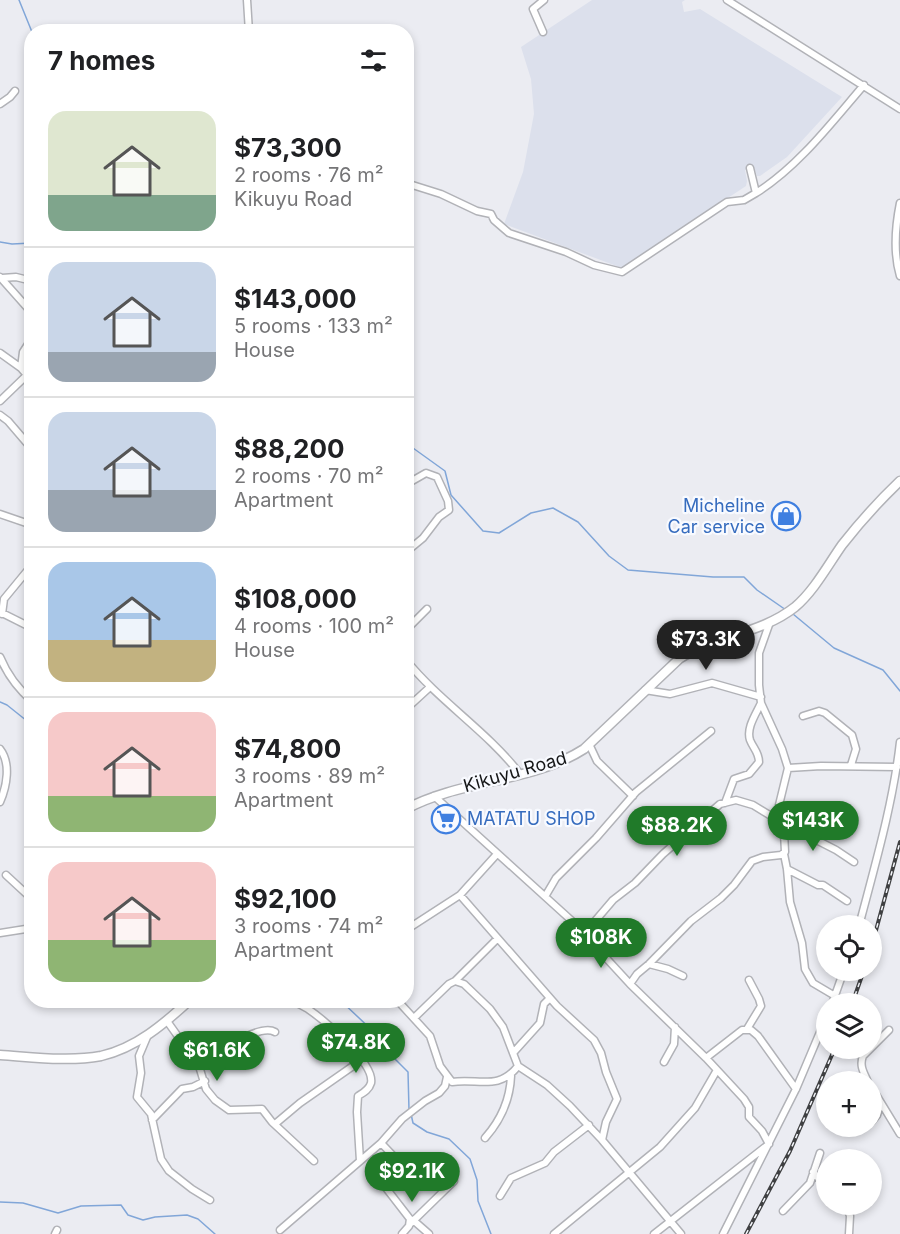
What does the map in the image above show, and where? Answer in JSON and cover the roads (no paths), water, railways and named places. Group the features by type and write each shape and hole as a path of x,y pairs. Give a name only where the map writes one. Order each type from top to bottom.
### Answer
{"main road":[{"name":"Kikuyu Road","path":"414,805 433,796 520,774 569,758 589,744 679,659 692,651 751,630 795,607 862,520 900,480"},
{"path":"0,1055 80,1058 101,1056 147,1036 181,1008"}],"street":[{"path":"247,0 248,24"},
{"path":"543,32 533,9 544,0"},
{"path":"728,0 900,109"},
{"path":"414,186 441,194 477,211 491,214 494,220 509,233 566,252 594,265 622,272 727,202 744,200 771,183 793,164 864,85"},
{"path":"0,104 15,91"},
{"path":"750,168 756,193"},
{"path":"900,203 895,236 900,276"},
{"path":"1,277 24,279"},
{"path":"1,277 24,304"},
{"path":"21,368 24,350"},
{"path":"0,353 24,371"},
{"path":"0,401 24,381"},
{"path":"0,415 24,440"},
{"path":"414,480 426,473 437,477 448,501 449,510 439,517 423,538 414,545"},
{"path":"0,514 24,522"},
{"path":"24,575 3,600 1,613 24,624"},
{"path":"414,622 427,609"},
{"path":"770,621 759,653 761,700 788,768 788,776 779,801 779,811 785,844 784,854 790,902 802,943 805,969 813,983 829,993"},
{"path":"0,657 10,677 24,694"},
{"path":"414,669 472,727 493,743 520,774"},
{"path":"645,690 670,694 712,683 761,700"},
{"path":"414,702 430,687"},
{"path":"725,803 734,778 749,774 759,762 758,753 750,738 750,731 761,700"},
{"path":"803,716 819,711 825,713 852,735 856,742 856,749 851,765"},
{"path":"546,896 555,878 596,838 633,796 711,731"},
{"path":"862,915 897,767 900,742"},
{"path":"589,744 597,761 633,796"},
{"path":"0,749 7,764 0,802"},
{"path":"788,768 851,765 897,767"},
{"path":"433,796 546,896 630,984 706,1058 744,1099 749,1107 749,1117 762,1131 769,1144"},
{"path":"584,934 613,900 635,883 715,807 736,800 753,805 854,862"},
{"path":"414,925 460,895 497,854"},
{"path":"630,984 637,974 650,964 692,921 734,885 752,861 756,858 784,854"},
{"path":"787,869 818,885 823,885 847,901"},
{"path":"6,875 24,892"},
{"path":"460,895 550,998 594,1040 601,1053 617,1099 606,1122 602,1140"},
{"path":"0,933 24,929"},
{"path":"414,1018 497,939"},
{"path":"650,964 683,976"},
{"path":"706,1058 736,1034 747,1029 761,1006 749,980"},
{"path":"455,981 464,984 503,1027 518,1066 557,1093 589,1125 681,1234"},
{"path":"513,1053 540,1023 544,1004 550,998"},
{"path":"306,1008 361,1058 371,1075 372,1082 369,1090 358,1096 360,1161"},
{"path":"405,1008 432,1040 440,1066 452,1082 499,1082 511,1076"},
{"path":"167,1021 199,1066 206,1089 223,1107 229,1110 262,1109 314,1161"},
{"path":"664,1062 674,1044 675,1027"},
{"path":"199,1066 251,1035 266,1029 272,1029 275,1032"},
{"path":"747,1029 758,1036 796,1089"},
{"path":"862,1071 861,1061 863,1056 890,1030"},
{"path":"147,1036 139,1056 141,1073 137,1097 151,1114 162,1159 169,1171 210,1200"},
{"path":"723,1234 796,1089 816,1042"},
{"path":"276,1124 300,1103 361,1058"},
{"path":"485,1138 500,1119 507,1102 511,1076 518,1066"},
{"path":"554,1234 660,1147 695,1108 717,1070"},
{"path":"280,1230 381,1143 407,1115 439,1093 445,1086 447,1077"},
{"path":"152,1120 182,1089 205,1081"},
{"path":"882,1107 900,1134"},
{"path":"500,1196 511,1178 545,1163 554,1152 589,1125"},
{"path":"381,1143 404,1167 425,1171 444,1190"},
{"path":"654,1234 769,1144"},
{"path":"384,1161 386,1188 412,1221 429,1234"},
{"path":"783,1211 810,1183 816,1164"},
{"path":"813,1172 816,1175"},
{"path":"402,1234 412,1221 454,1181"},
{"path":"849,1234 850,1215"}],"waterway":[{"path":"19,0 29,24"},
{"path":"0,242 24,243"},
{"path":"414,449 445,471 451,495 483,531 499,533 531,513 553,508 578,522 609,556 628,570 713,577 744,577 757,590 786,610"},
{"path":"793,614 834,648 883,670 900,691"},
{"path":"0,702 24,719"},
{"path":"348,1008 376,1034 387,1051 408,1072 409,1110"},
{"path":"411,1114 413,1123 427,1132 449,1139 470,1159 477,1180 478,1201 491,1234"},
{"path":"0,1202 23,1203 58,1213 81,1206 121,1205 128,1215 143,1220 187,1215 198,1219 215,1234"}],"railway":[{"path":"880,915 900,842"},
{"path":"856,993 860,981"},
{"path":"746,1234 790,1151 830,1059"}],"place":[{"name":"Micheline Car service","path":"786,516"},
{"name":"MATATU SHOP","path":"446,819"}]}
